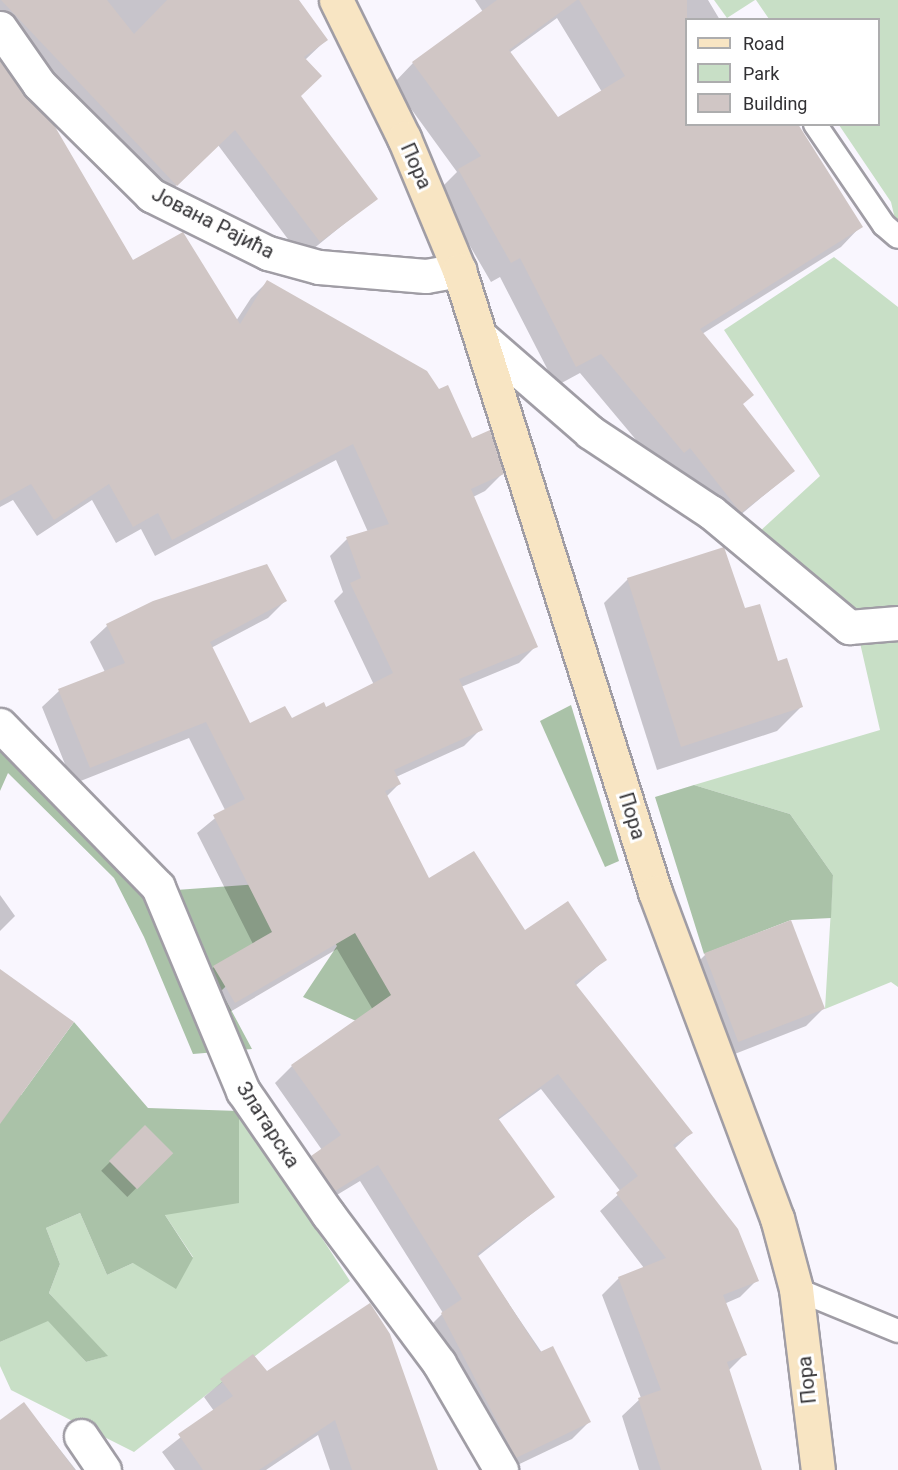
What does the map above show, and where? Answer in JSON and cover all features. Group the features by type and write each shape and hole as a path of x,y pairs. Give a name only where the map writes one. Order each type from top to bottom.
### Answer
{"street":[{"name":"Пора","path":"336,0 387,101 459,270 655,892 777,1218 796,1289 818,1470"},
{"name":"Јована Рајића","path":"0,28 39,84 151,195 268,253 319,267 426,276 459,270"},
{"path":"482,338 590,432 711,512 849,627 898,623"},
{"name":"Златарска","path":"0,725 158,887 243,1091 328,1214 439,1363 501,1470"},
{"path":"81,1436 104,1470"}],"lane":[{"path":"815,126 884,225 898,237"},
{"path":"796,1289 898,1331"}],"green space":[{"path":"714,0 755,0 727,18"},
{"path":"756,0 898,0 898,232 891,202 840,126 880,126 880,18 768,18"},
{"path":"834,257 898,307 898,987 891,982 825,1009 833,875 790,814 694,785 880,730 852,608 758,533 820,476 724,330"},
{"path":"571,705 619,861 605,867 540,721"},
{"path":"0,712 176,890 274,883 319,865 396,987 376,1030 303,997 337,946 309,905 221,991 252,1049 193,1054 144,937 114,878 8,773 0,791"},
{"path":"694,785 790,814 833,875 831,918 791,920 704,954 655,797"},
{"path":"74,1022 148,1108 239,1111 239,1203 165,1215 193,1258 176,1289 133,1263 107,1275 80,1213 46,1228 60,1264 49,1293 108,1356 86,1362 48,1321 0,1342 0,1080 21,1095"},
{"path":"239,1111 350,1281 134,1452 11,1390 0,1366 0,1342 48,1320 86,1362 107,1356 49,1293 60,1264 46,1228 80,1213 107,1275 133,1263 193,1257 165,1215"}],"building":[{"path":"1,0 107,0 134,34 167,0 299,0 328,40 304,57 322,76 301,96 378,199 320,242 235,130 177,186"},
{"path":"497,0 577,0 509,50 558,117 625,76 579,0 687,0 685,126 799,126 863,227 700,329 754,395 743,404 795,471 741,513 690,448 684,453 601,354 576,367 520,258 511,263 458,169 481,156 412,62"},
{"path":"0,61 26,97 54,125 133,260 183,232 240,324 267,280 427,371 439,389 448,385 472,438 490,430 504,474 471,489 538,647 459,679 483,730 394,770 401,784 385,791 429,878 474,851 525,930 568,901 607,960 574,982 693,1133 673,1145 738,1229 759,1281 723,1295 747,1355 727,1362 762,1470 661,1470 638,1398 661,1390 618,1277 666,1258 616,1193 638,1176 558,1074 498,1118 555,1197 477,1254 540,1352 553,1346 591,1422 516,1458 441,1313 462,1299 378,1165 335,1191 311,1156 341,1135 291,1065 391,995 355,933 235,1003 213,966 272,932 213,815 245,799 206,722 90,768 58,689 125,663 106,624 153,601 267,564 287,601 210,642 250,723 285,706 292,718 324,702 326,707 393,673 350,583 361,578 346,537 389,524 353,444 172,540 158,513 133,527 109,484 54,520 31,484 0,501"},
{"path":"724,547 745,608 760,604 778,661 787,658 803,707 681,747 627,578"},
{"path":"791,920 825,1009 738,1042 704,953"},
{"path":"0,969 74,1022 0,1124"},
{"path":"145,1125 173,1153 137,1189 109,1161"},
{"path":"370,1303 390,1334 438,1470 352,1470 335,1420 259,1470 203,1470 178,1434 233,1396 220,1379 253,1354 267,1371"},
{"path":"24,1402 75,1470 0,1470 0,1420"}]}
